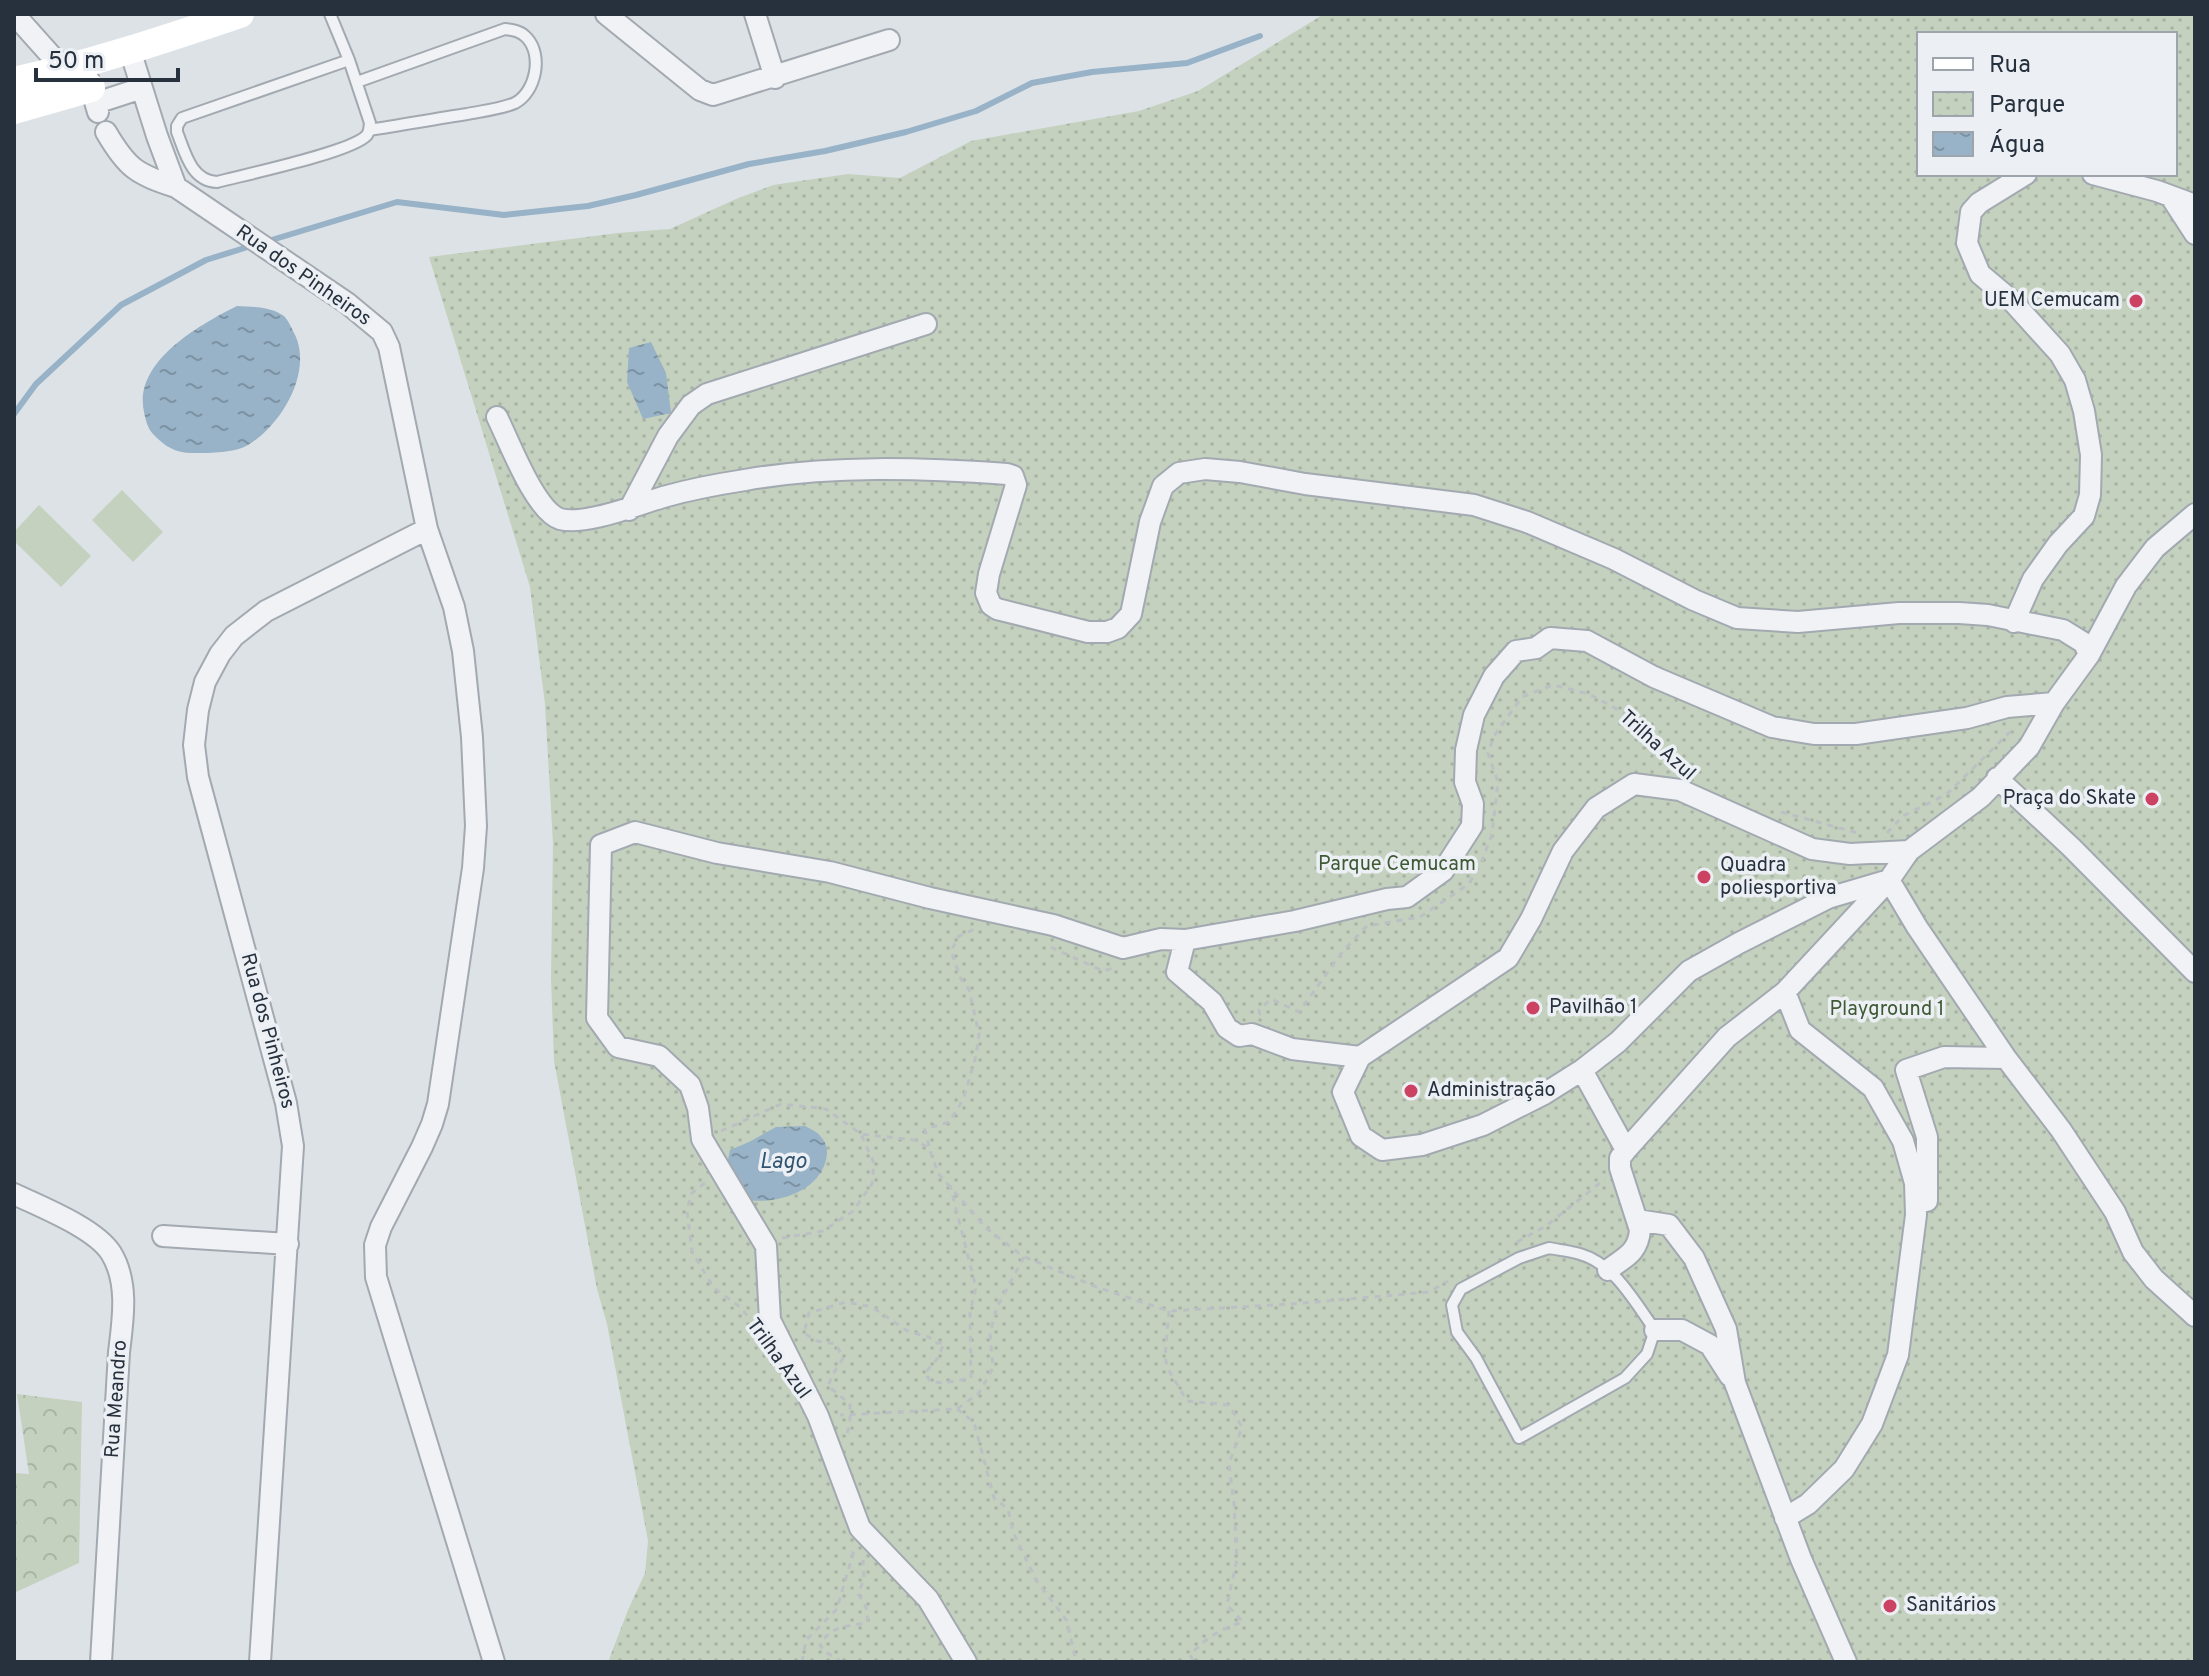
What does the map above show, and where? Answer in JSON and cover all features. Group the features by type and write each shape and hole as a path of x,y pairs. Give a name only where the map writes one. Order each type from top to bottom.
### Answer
{"main road":[{"path":"14,110 86,87 130,50 240,14"},
{"path":"14,81 86,87"}],"street":[{"path":"14,14 86,87 142,88"},
{"path":"606,14 707,94 727,92 775,78 889,40"},
{"path":"755,14 775,78"},
{"path":"130,50 176,187"},
{"name":"Rua dos Pinheiros","path":"106,132 127,164 147,177 176,187 347,303 382,332 389,347 427,529 454,607 463,651 472,737 475,840 438,1104 422,1147 381,1227 375,1245 376,1277 494,1662"},
{"path":"2014,622 2033,579 2058,544 2084,516 2090,495 2091,455 2075,380 2060,354 2012,301 1980,274 1967,243 1971,212 1979,203 2023,176"},
{"path":"2101,176 2195,205"},
{"path":"2171,197 2195,234"},
{"path":"629,510 668,436 691,405 707,394 926,324"},
{"path":"497,417 533,492 548,512 561,519 629,510 667,496 794,473 943,469 1013,476 1016,485 989,574 986,593 991,605 1088,632 1107,632 1118,628 1131,614 1150,522 1163,486 1179,473 1205,469 1474,505 1527,522 1614,559 1737,618 1798,622 1899,613 1988,615 2063,630 2084,643 2089,655"},
{"path":"1623,1159 1727,1037 1785,992 1889,880 1909,851 1981,797 2029,747 2054,703 2089,655 2126,586 2145,559 2195,514"},
{"name":"Rua dos Pinheiros","path":"260,1662 293,1146 290,1122 198,777 194,745 198,710 205,682 234,636 266,611 427,529"},
{"path":"966,1662 928,1599 860,1528 818,1416 770,1320 766,1246 702,1139 698,1108 690,1085 659,1056 618,1047 597,1018 601,845 635,832 717,853 830,872 1053,925 1123,948 1161,939 1185,940 1295,921 1407,897 1443,871 1472,826 1473,804 1465,782 1466,750 1474,715 1494,676 1516,651 1536,648 1550,638 1587,641 1654,677 1772,727 1814,734 1856,734 1967,718 2007,707 2054,703"},
{"path":"1997,778 2195,972"},
{"path":"1889,880 1828,898 1689,971 1618,1042 1582,1070 1544,1094 1483,1125 1422,1145 1382,1150 1361,1136 1343,1092 1360,1057 1508,958 1531,919 1563,851 1596,808 1634,784 1680,790 1812,849 1850,854 1909,851"},
{"path":"1889,880 1917,927 2006,1058 2061,1130 2115,1212 2133,1252 2154,1279 2195,1316"},
{"path":"1185,940 1177,972 1212,1002 1227,1028 1239,1036 1252,1034 1292,1049 1360,1057"},
{"path":"1785,992 1800,1030 1873,1088 1903,1141 1915,1183 1916,1215 1898,1355 1872,1424 1844,1469"},
{"path":"1785,1518 1808,1504 1881,1428 1910,1352 1927,1216 1927,1137 1906,1070 1944,1057 2006,1058"},
{"path":"1582,1070 1623,1159 1640,1230 1635,1250 1608,1270"},
{"name":"Rua Meandro","path":"14,1194 95,1236 111,1253 121,1285 123,1321 101,1662"},
{"path":"1637,1220 1669,1225 1694,1258 1726,1329 1735,1383 1785,1518 1846,1662"},
{"path":"163,1236 288,1244"},
{"path":"1655,1330 1682,1330 1710,1345 1735,1383"}],"lane":[{"path":"330,14 349,60 370,123 366,136 355,144 217,182 202,179 192,169 177,132 182,118 349,60"},
{"path":"357,82 505,29 518,31 529,39 535,56 535,77 530,89 516,102 487,110 369,130"},
{"path":"1549,1248 1583,1254 1608,1270 1625,1287 1655,1330 1647,1354 1625,1378 1519,1438 1484,1371 1457,1332 1452,1305 1461,1289 1519,1258 1549,1248"}],"path":[{"name":"Trilha Azul","path":"1252,1034 1262,1026 1259,1010 1271,999 1299,1012 1343,951 1367,926 1420,917 1469,884 1492,834 1498,782 1488,753 1494,736 1522,697 1553,685 1589,694 1626,714 1688,776"},
{"path":"1885,836 1903,816 1947,794 2017,726"},
{"path":"1772,810 1862,834"},
{"path":"980,927 959,936 951,951 961,979 969,989 979,1034 972,1076 963,1100 949,1122 925,1129 938,1173 986,1228 1023,1257 1099,1288 1169,1311 1429,1292 1455,1277"},
{"path":"1045,943 1103,971 1116,967"},
{"path":"702,1139 781,1104 826,1109 861,1134 915,1140 929,1148"},
{"path":"766,1246 781,1238 823,1231 853,1211 872,1184 874,1163 861,1134"},
{"path":"1507,1248 1546,1226 1623,1159"},
{"name":"Trilha Azul","path":"716,1163 712,1179 692,1193 687,1210 692,1252 714,1288 740,1307 752,1322"},
{"name":"Trilha Azul","path":"846,1434 850,1425 850,1404 828,1386 843,1358 836,1344 817,1341 804,1333 809,1313 846,1302 872,1307 909,1332 929,1337 935,1343 944,1343 938,1358 925,1373 931,1382 971,1378 970,1311 976,1288 950,1185"},
{"path":"818,1416 957,1409 979,1393 993,1368 990,1333 997,1307 1023,1257"},
{"path":"1169,1311 1165,1357 1168,1369 1187,1401 1229,1405 1242,1427 1229,1464 1237,1559 1227,1605 1243,1622 1227,1626 1202,1642 1190,1655 1194,1662"},
{"path":"957,1409 974,1422 994,1498 1008,1509 1013,1532 1036,1580 1067,1621 1076,1662"},
{"path":"802,1662 806,1640 837,1609 855,1552 852,1537"},
{"path":"842,1662 820,1645 838,1627 867,1623 866,1605 858,1594 864,1579 862,1548"}],"green space":[{"name":"Parque Cemucam","path":"1324,14 2195,14 2195,1662 608,1662 645,1573 648,1541 554,1061 551,978 553,844 545,704 530,587 429,257 670,229 773,185 848,174 900,178 971,141 1139,111 1198,91"},
{"path":"122,490 163,532 133,562 92,520"},
{"path":"39,505 91,556 61,587 14,541 14,532"},
{"path":"17,1394 82,1402 79,1563 14,1593 14,1473 29,1474"}],"water":[{"path":"237,306 273,310 288,321 299,346 300,362 292,395 261,436 242,448 201,453 172,449 158,439 147,424 143,394 149,377 172,347"},
{"path":"651,342 666,373 671,413 643,419 627,382 629,348"},
{"name":"Lago","path":"805,1126 820,1135 827,1154 814,1181 804,1189 780,1198 743,1199 726,1170 730,1150 776,1127"}],"waterway":[{"path":"265,242 397,202 504,215 588,206 749,164 825,151 906,132 976,111 1032,83 1092,72 1187,63 1260,36"},
{"path":"14,414 36,384 121,305 206,260 254,245"}],"place":[{"name":"UEM Cemucam","path":"2136,301"},
{"name":"Praça do Skate","path":"2152,799"},
{"name":"Quadra poliesportiva","path":"1704,877"},
{"name":"Pavilhão 1","path":"1533,1008"},
{"name":"Administração","path":"1411,1091"},
{"name":"Sanitários","path":"1890,1606"}],"park label":[{"name":"Playground 1","path":"1887,1010"}]}
